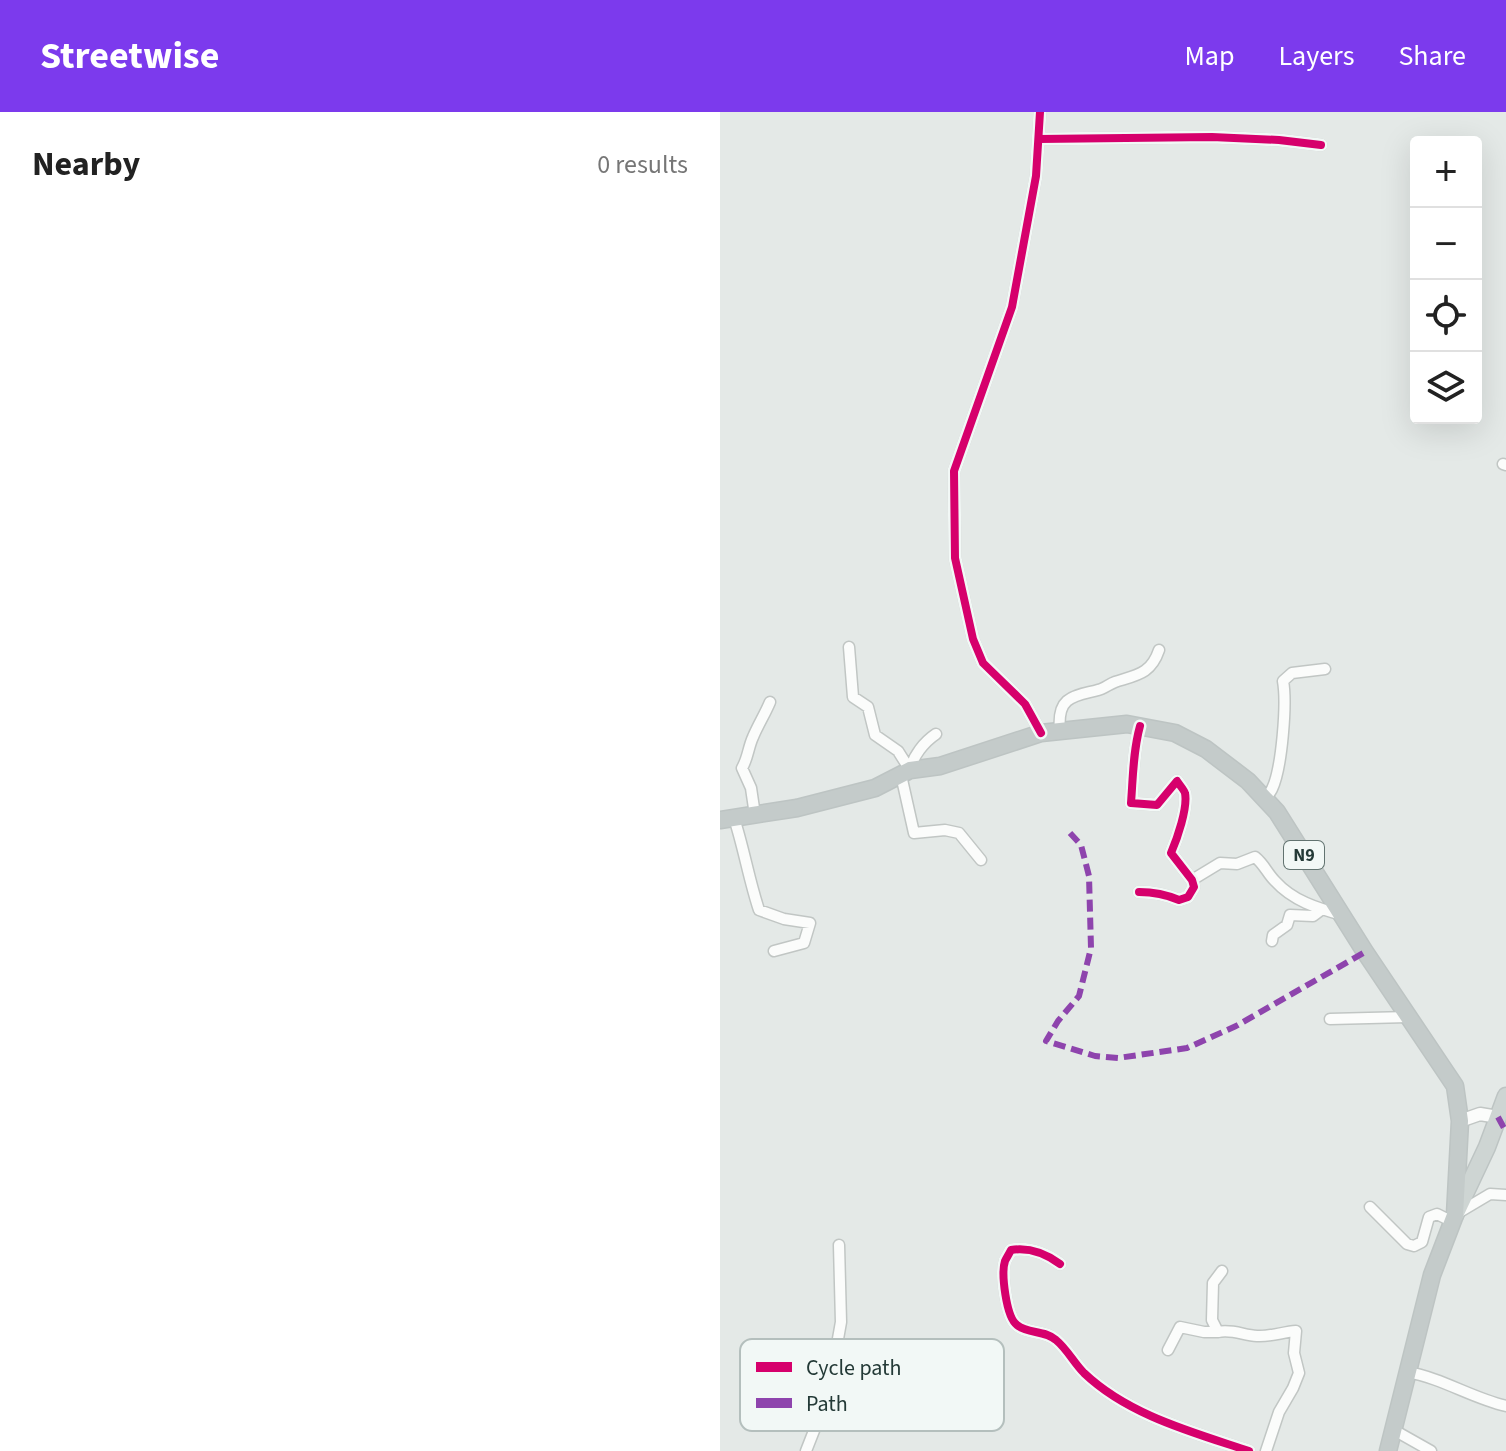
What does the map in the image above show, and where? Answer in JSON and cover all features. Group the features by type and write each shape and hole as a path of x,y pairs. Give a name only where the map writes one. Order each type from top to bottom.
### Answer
{"highway":[{"name":"N9","path":"727,819 797,808 875,788 906,772 940,766 1041,733 1127,724 1175,733 1206,749 1248,781 1277,812 1455,1086 1460,1121 1454,1218 1432,1275 1388,1451"}],"main road":[{"path":"1454,1218 1487,1147 1506,1096"}],"street":[{"path":"1040,112 1036,176 1012,307 954,471 955,558 973,639 983,663 1025,704 1041,733"},
{"path":"1039,139 1212,137 1321,145"},
{"path":"849,647 853,697 868,707 875,735 898,751 906,772 914,833 945,830 959,833 981,860"},
{"path":"1060,731 1059,718 1066,701 1138,676 1156,660 1159,650"},
{"path":"1265,800 1273,788 1279,762 1286,697 1283,681 1292,673 1325,669"},
{"path":"755,815 751,788 742,768 770,702"},
{"path":"1139,892 1167,894 1179,900 1188,897 1194,887 1171,853 1180,834 1185,792 1177,781 1157,805 1131,803 1134,746 1140,726"},
{"path":"906,772 916,754 936,734"},
{"path":"727,819 744,851 759,910 784,919 810,923 804,943 774,951"},
{"path":"1192,880 1220,863 1237,864 1255,857 1274,880 1292,895 1313,907 1342,915"},
{"path":"1272,941 1273,935 1287,925 1290,915 1313,916 1321,910"},
{"path":"1330,1019 1408,1017"},
{"path":"1460,1121 1480,1114 1498,1117"},
{"path":"1370,1207 1407,1244 1414,1246 1422,1242 1429,1217 1437,1214 1454,1218 1490,1194 1506,1195"},
{"path":"838,1339 841,1322 839,1245"},
{"path":"1060,1264 1025,1248 1011,1250 1004,1263 1004,1280 1011,1319 1019,1327 1055,1339 1084,1372 1125,1403 1192,1432 1249,1451"},
{"path":"1218,1332 1212,1320 1213,1283 1222,1271"},
{"path":"1168,1350 1180,1327 1204,1332 1229,1330 1260,1337 1296,1331 1294,1353 1299,1373 1279,1412 1266,1451"},
{"path":"1407,1372 1424,1375 1506,1406"},
{"path":"1392,1429 1431,1451"},
{"path":"806,1451 814,1431"}],"marked path":[{"path":"1070,833 1081,845 1089,876 1091,948 1079,996 1046,1041 1095,1056 1118,1058 1187,1048 1236,1026 1365,952"},
{"path":"1498,1117 1506,1127"}],"cycle path":[{"path":"1040,112 1036,176 1012,307 954,471 955,558 973,639 983,663 1025,704 1041,733"},
{"path":"1039,139 1212,137 1321,145"},
{"path":"1139,892 1179,900 1188,897 1194,887 1171,853 1186,799 1177,781 1157,805 1131,803 1140,726"},
{"path":"1060,1264 1037,1252 1011,1250 1005,1261 1004,1284 1007,1304 1017,1325 1056,1340 1084,1373 1120,1400 1162,1421 1249,1451"}]}
